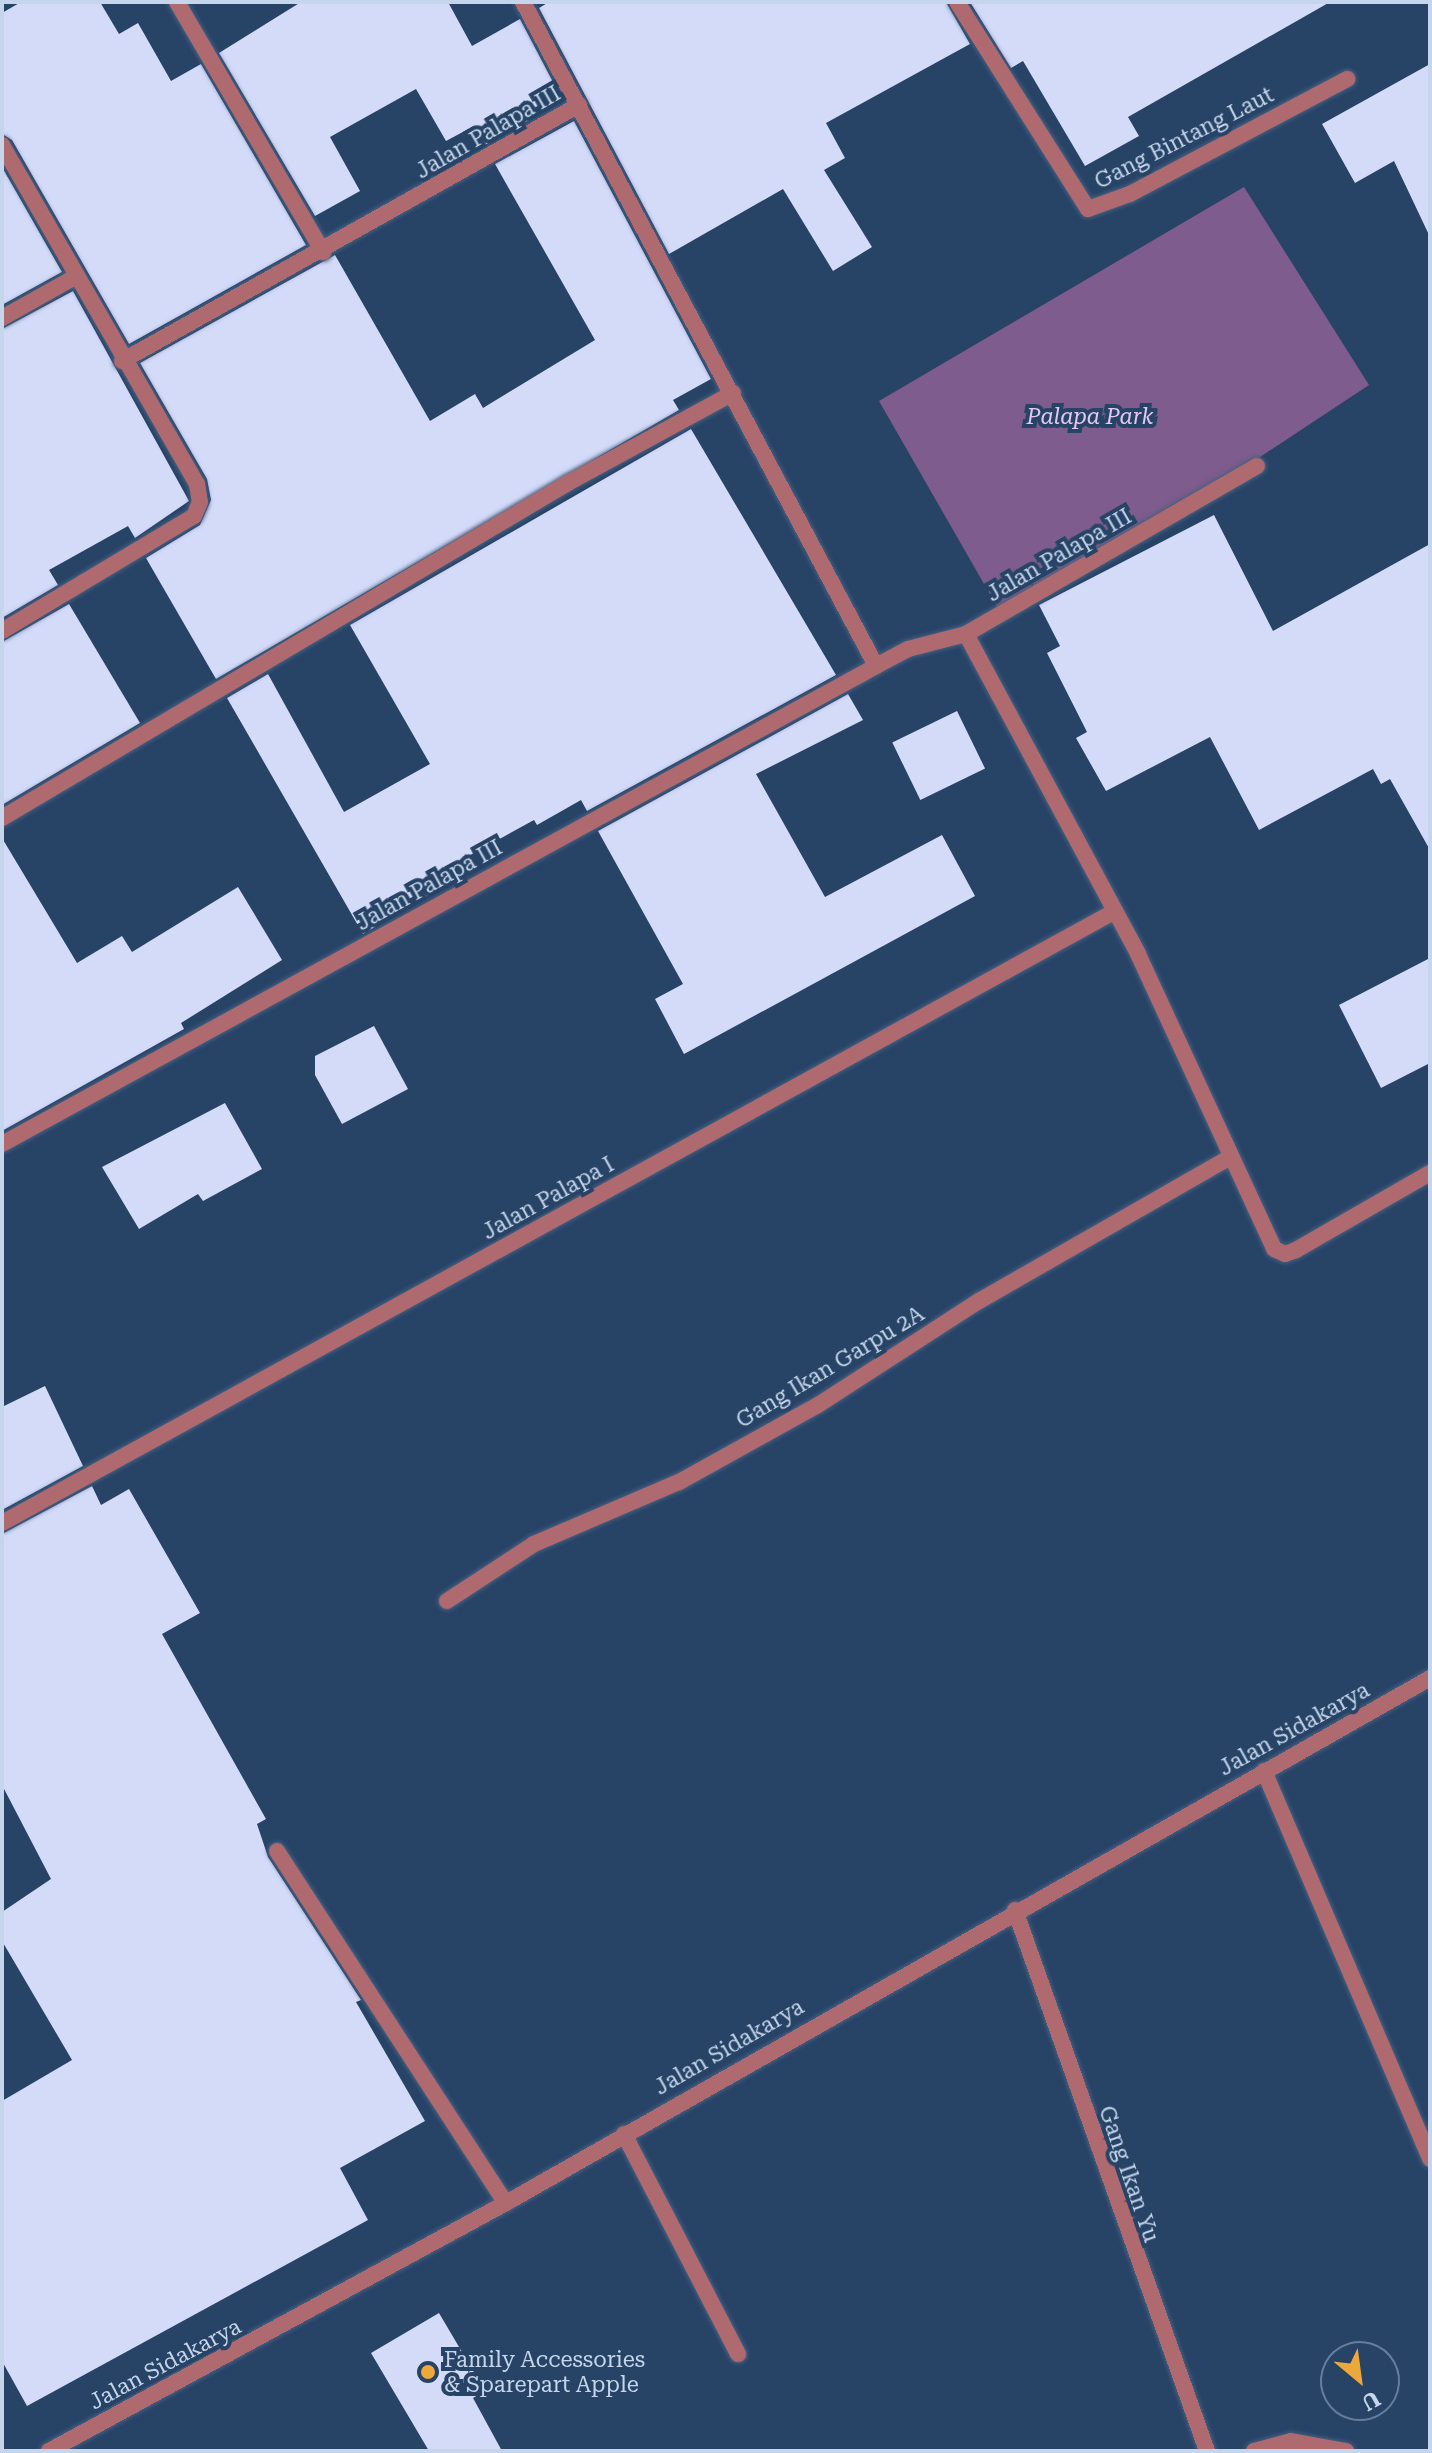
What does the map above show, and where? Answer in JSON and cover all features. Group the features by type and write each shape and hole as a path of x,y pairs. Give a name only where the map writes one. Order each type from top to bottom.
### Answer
{"street":[{"path":"177,2 323,252"},
{"path":"523,2 579,105"},
{"name":"Gang Bintang Laut","path":"957,2 1088,209 1130,194 1347,79"},
{"name":"Jalan Palapa III","path":"122,361 323,252 579,105 876,666"},
{"path":"2,145 122,361 197,484 200,502 194,516 2,631"},
{"path":"2,318 75,277"},
{"path":"2,818 568,483 733,393"},
{"name":"Jalan Palapa III","path":"2,1144 908,649 966,634 1257,466"},
{"path":"966,634 1115,911 1270,1243 1285,1254 1430,1173"},
{"name":"Jalan Palapa I","path":"2,1523 1115,911"},
{"name":"Gang Ikan Garpu 2A","path":"447,1601 534,1544 679,1482 818,1405 979,1301 1230,1157"},
{"name":"Jalan Sidakarya","path":"49,2451 506,2203 1015,1910 1430,1678"},
{"path":"1264,1771 1430,2159"},
{"path":"277,1851 506,2203"},
{"name":"Gang Ikan Yu","path":"1015,1910 1207,2451"},
{"path":"624,2134 738,2354"},
{"path":"1254,2451 1291,2441 1346,2451"}],"green space":[{"name":"Palapa Park","path":"1244,187 1369,385 1254,461 999,610 879,401"}],"building":[{"path":"21,2 100,2 119,34 138,23 171,81 201,64 306,245 129,344 12,140 2,134 2,13"},
{"path":"301,2 448,2 472,46 520,19 563,101 485,145 474,126 446,141 416,89 330,137 360,191 315,216 219,53"},
{"path":"549,2 946,2 970,44 826,123 845,158 824,170 872,247 833,271 783,189 669,254 539,8"},
{"path":"970,2 1330,2 1128,117 1139,136 1085,166 1023,61 1011,68"},
{"path":"1430,64 1430,237 1394,161 1355,183 1322,124"},
{"path":"574,121 711,379 673,400 679,410 216,679 146,558 200,525 211,500 207,479 140,363 335,255 430,421 475,394 483,408 595,340 495,164"},
{"path":"2,167 62,272 2,305"},
{"path":"73,291 189,501 135,538 128,526 49,570 58,585 2,618 2,329"},
{"path":"691,429 836,675 587,811 581,800 537,825 534,820 452,865 459,877 363,934 227,698 268,674 344,812 430,764 350,625"},
{"path":"1214,515 1273,631 1430,544 1430,850 1390,779 1381,784 1373,769 1259,830 1210,737 1106,791 1076,738 1087,732 1047,653 1060,646 1039,605"},
{"path":"69,604 140,723 2,805 2,642"},
{"path":"848,694 863,720 756,774 825,897 942,835 975,896 684,1054 655,999 683,984 598,831"},
{"path":"957,711 985,769 920,800 892,743"},
{"path":"2,838 77,963 122,936 132,952 238,887 282,960 181,1023 184,1029 2,1131"},
{"path":"1430,958 1430,1063 1381,1088 1339,1005"},
{"path":"374,1026 408,1089 342,1124 315,1075 315,1056"},
{"path":"225,1103 262,1169 203,1201 198,1194 139,1229 102,1167"},
{"path":"45,1386 83,1466 2,1510 2,1407"},
{"path":"92,1486 101,1505 129,1489 200,1613 162,1634 266,1819 257,1824 268,1857 361,2000 356,2002 425,2121 340,2168 368,2220 27,2406 2,2361 2,2101 72,2060 2,1941 2,1912 51,1879 2,1785 2,1534"},
{"name":"Family Accessories & Sparepart Apple","path":"439,2313 485,2391 473,2398 502,2451 429,2451 371,2353"}],"place":[{"name":"Family Accessories & Sparepart Apple","path":"428,2372"}]}
